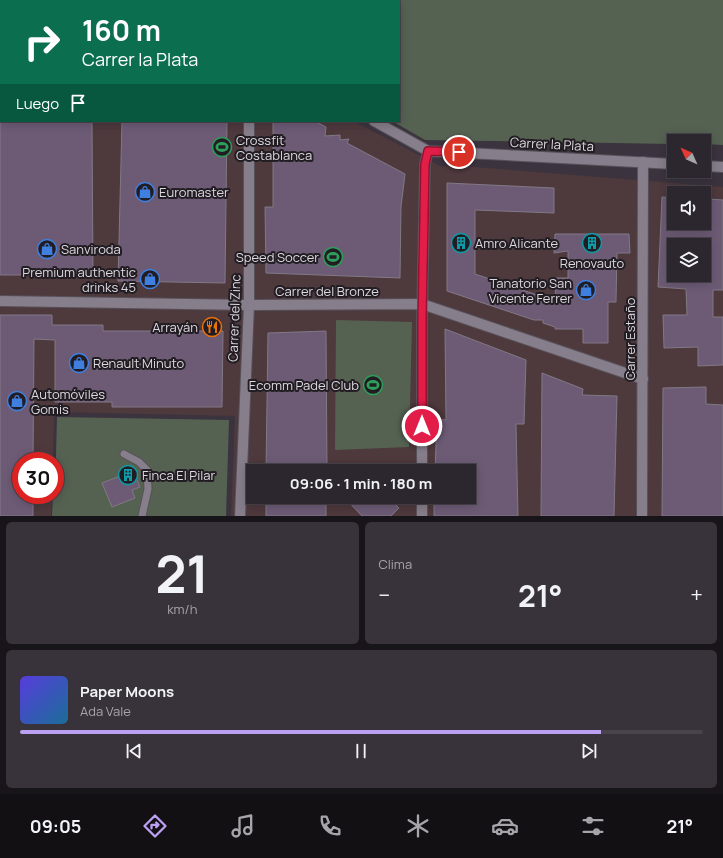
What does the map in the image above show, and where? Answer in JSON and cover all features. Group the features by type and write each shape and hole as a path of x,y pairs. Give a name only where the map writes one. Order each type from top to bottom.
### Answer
{"street":[{"name":"Carrer del Zinc","path":"240,516 249,304 249,122"},
{"path":"376,122 428,151 425,164 422,304 422,464"},
{"name":"Carrer la Plata","path":"428,151 667,164"},
{"name":"Carrer Estaño","path":"642,516 643,162"},
{"path":"711,166 723,167"},
{"name":"Carrer del Bronze","path":"0,301 249,304 422,304 642,379"},
{"path":"422,504 422,516"}],"lane":[{"path":"124,454 140,462 147,470 148,490 142,516"}],"shaded area":[{"path":"0,122 355,122 442,167 450,165 711,186 667,186 667,230 711,230 711,186 723,187 723,516 231,516 235,416 54,412 53,452 12,452 12,504 52,504 51,516 0,516"}],"green space":[{"path":"400,0 723,0 723,145 711,144 711,134 667,134 667,144 425,140 394,122 400,122"},
{"name":"Ecomm Padel Club","path":"336,320 412,322 409,447 335,450"},
{"path":"57,417 229,420 226,516 52,516 53,504 64,504 64,452 56,452"}],"building":[{"path":"0,122 92,122 93,275 0,275"},
{"path":"122,122 227,122 225,283 118,281"},
{"path":"273,122 317,122 326,127 325,136 340,135 340,140 349,139 347,143 405,174 401,207 400,278 266,273 265,207 273,207"},
{"path":"447,183 554,188 554,213 475,210 475,274 555,301 556,278 568,278 568,251 554,253 555,234 629,234 630,253 617,253 616,302 608,302 608,343 583,343 583,329 555,329 555,327 543,323 543,320 534,320 447,291"},
{"path":"662,197 667,197 667,230 711,230 711,199 723,200 723,290 713,290 713,317 723,317 723,365 698,366 698,347 664,348 663,315 687,315 686,289 658,287"},
{"path":"0,315 52,315 52,325 103,325 103,331 223,331 222,407 112,407 112,402 55,402 55,340 34,339 33,452 12,452 12,504 33,504 33,516 0,516"},
{"path":"445,329 526,360 524,424 516,424 518,516 434,516 434,504 476,504 476,464 435,464 437,419 446,420"},
{"path":"326,331 327,464 266,464 268,333"},
{"path":"542,373 583,389 582,395 617,396 614,516 541,516"},
{"path":"706,387 706,404 723,405 723,516 662,516 663,388"},
{"name":"Finca El Pilar","path":"133,471 140,487 132,490 135,498 112,507 102,483"},
{"path":"266,504 326,504 326,516 266,516"},
{"path":"351,504 395,504 399,508 391,516 362,516"}],"place":[{"name":"Crossfit Costablanca","path":"222,147"},
{"name":"Euromaster","path":"145,192"},
{"name":"Amro Alicante","path":"461,243"},
{"name":"Renovauto","path":"592,243"},
{"name":"Sanviroda","path":"47,249"},
{"name":"Speed Soccer","path":"333,257"},
{"name":"Premium authentic drinks 45","path":"150,279"},
{"name":"Tanatorio San Vicente Ferrer","path":"586,290"},
{"name":"Arrayán","path":"212,327"},
{"name":"Renault Minuto","path":"79,363"},
{"name":"Ecomm Padel Club","path":"373,385"},
{"name":"Automóviles Gomis","path":"17,401"},
{"name":"Finca El Pilar","path":"128,475"}],"route":[{"path":"422,426 422,304 425,164 428,151 459,152"}]}
